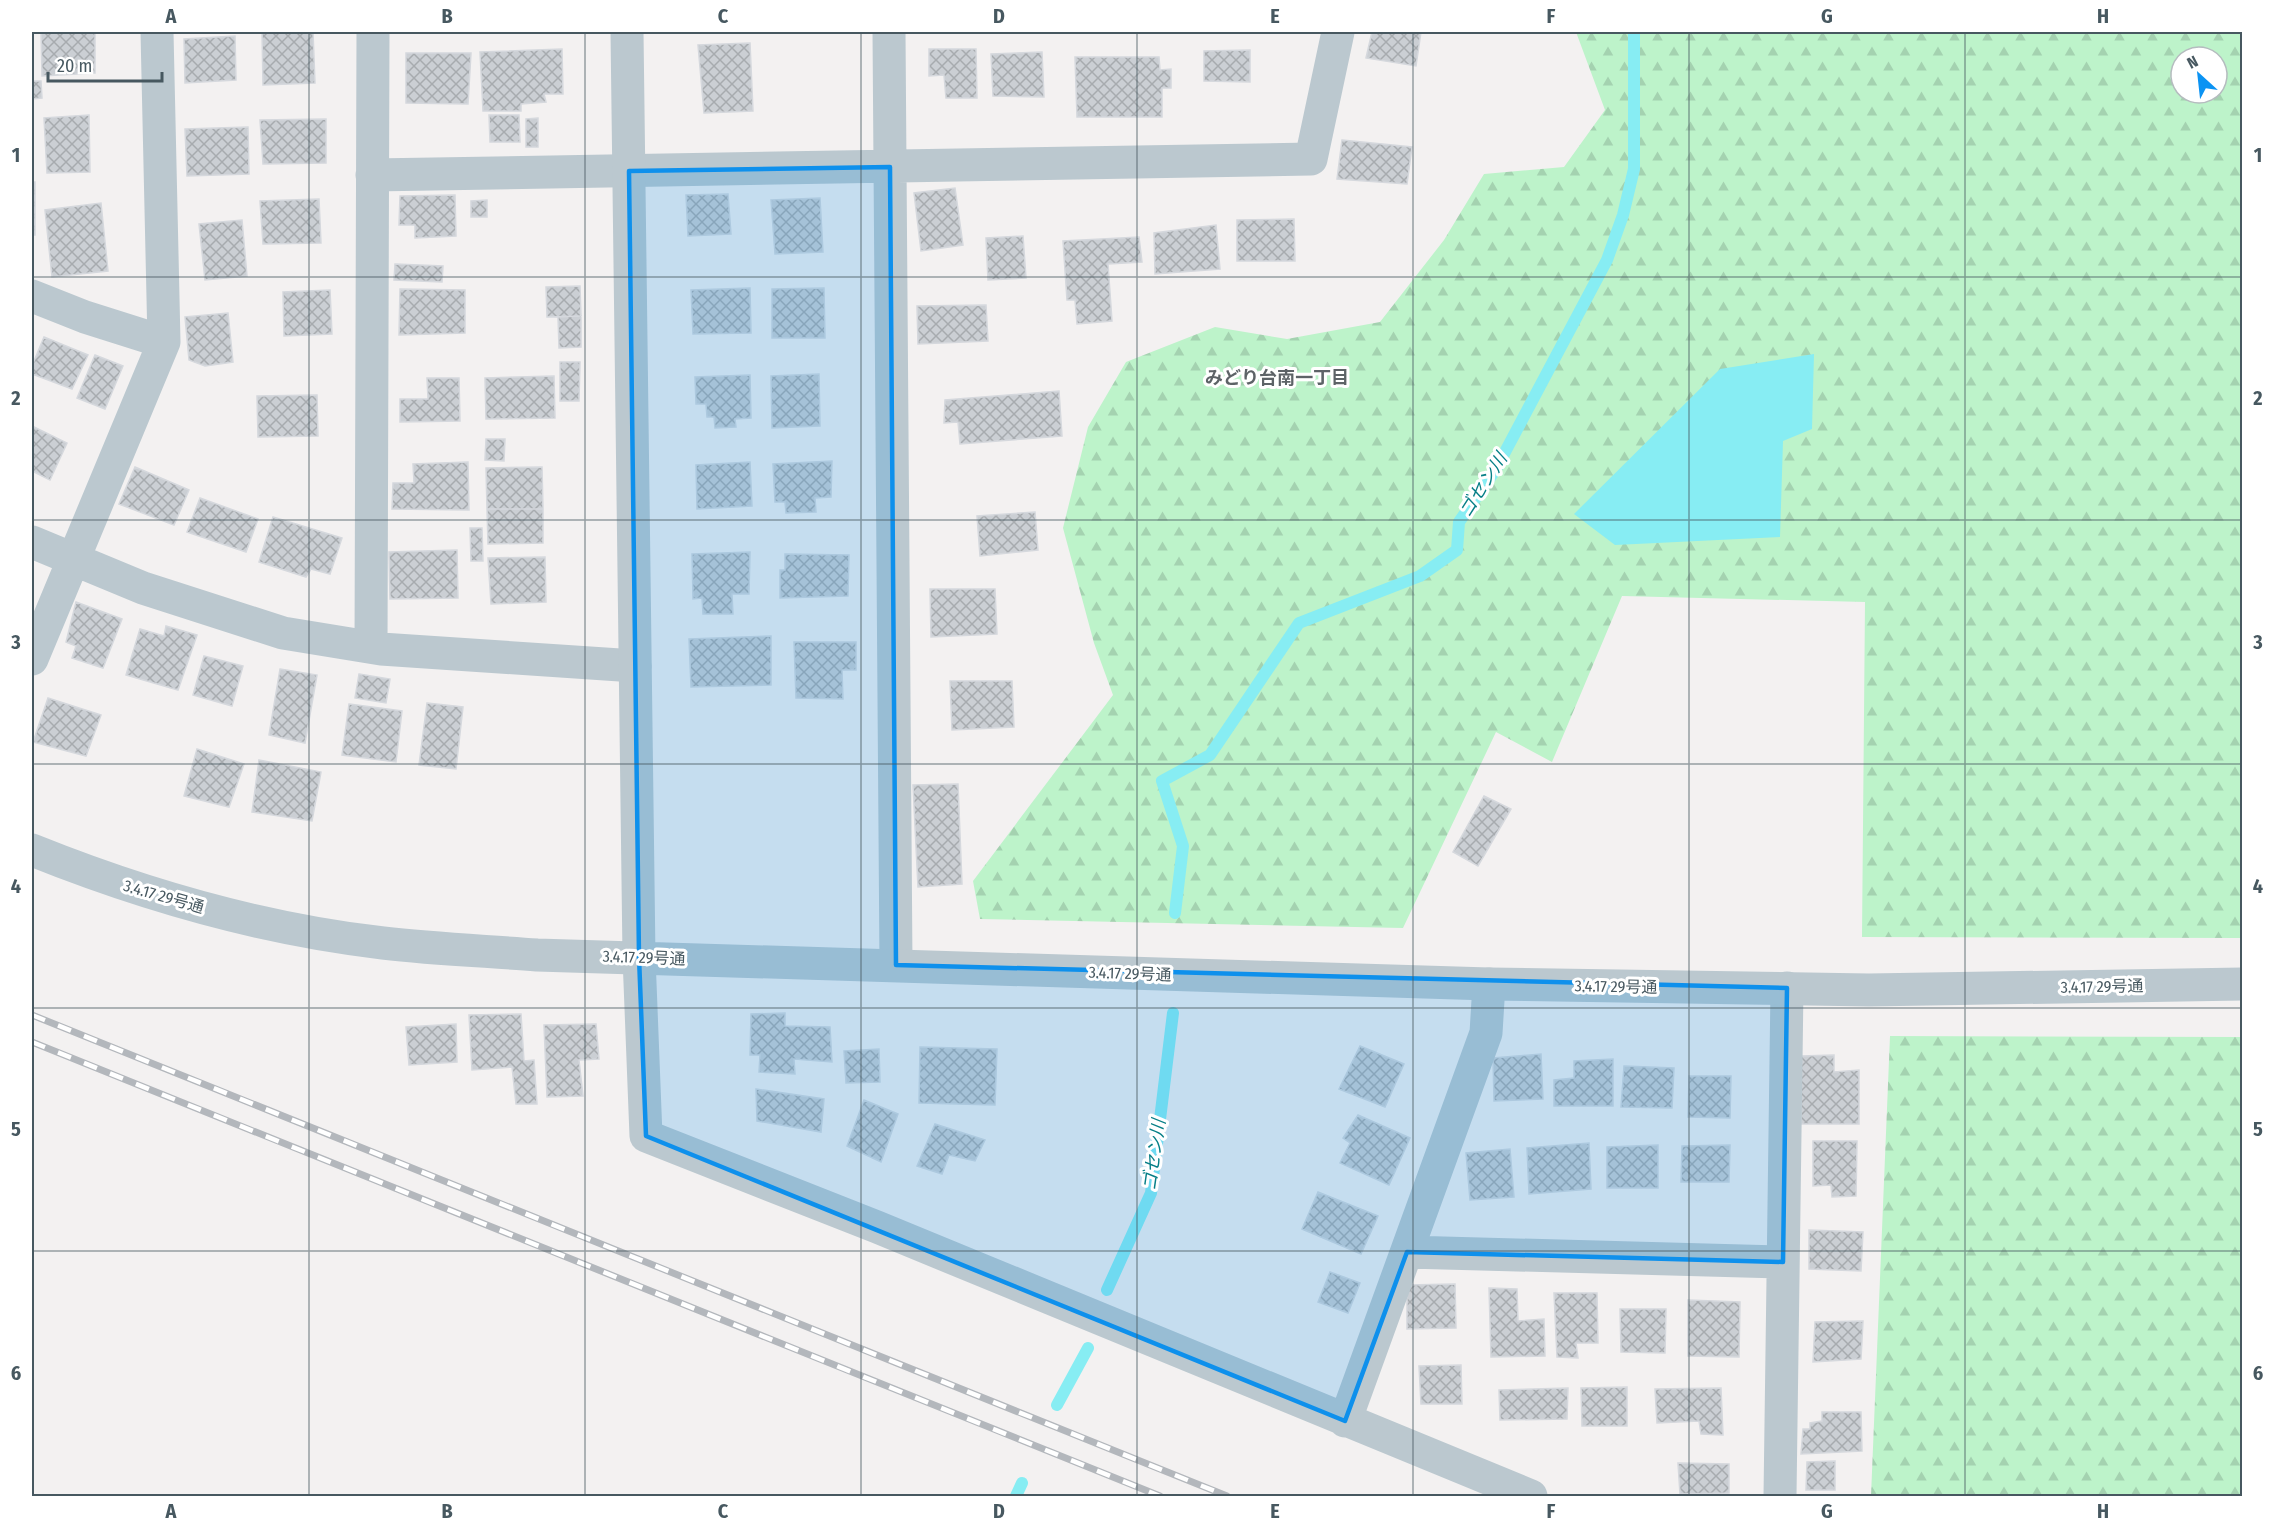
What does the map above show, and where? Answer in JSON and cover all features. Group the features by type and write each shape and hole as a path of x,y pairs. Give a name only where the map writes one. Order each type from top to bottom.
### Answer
{"street":[{"path":"32,659 164,342 157,32"},
{"path":"371,647 373,32"},
{"path":"627,32 639,957 646,1136 877,1227 1530,1497"},
{"path":"889,32 896,965"},
{"path":"372,175 1311,159 1338,32"},
{"path":"32,296 85,317 164,342"},
{"path":"32,542 143,588 283,633 371,647 635,666"},
{"name":"3.4.17 29号通","path":"32,850 101,878 251,919 382,943 537,955 1489,984 1869,990 2242,984"},
{"path":"1346,1421 1486,1033 1489,984"},
{"path":"1780,1497 1787,988"},
{"path":"1407,1251 1783,1262"}],"highlighted area":[{"path":"890,167 896,965 1787,988 1783,1262 1407,1252 1345,1421 646,1136 639,957 629,171"}],"green space":[{"path":"1576,32 2242,32 2242,938 1862,937 1865,602 1622,596 1552,762 1496,732 1403,928 980,919 973,881 1113,695 1094,643 1063,528 1088,427 1126,362 1215,327 1287,339 1380,322 1444,240 1484,174 1564,167 1605,110"},
{"path":"1890,1036 2242,1037 2242,1496 1871,1496"}],"water":[{"path":"1814,354 1812,429 1783,441 1780,537 1615,545 1574,514 1720,369"}],"building":[{"path":"41,32 95,32 95,73 42,76"},
{"path":"262,32 313,32 315,83 263,85"},
{"path":"1372,32 1421,32 1416,66 1366,58"},
{"path":"235,36 236,80 185,83 184,39"},
{"path":"750,43 753,111 704,113 698,45"},
{"path":"562,49 563,94 544,94 546,102 521,104 521,111 483,111 480,52"},
{"path":"929,49 976,49 977,98 946,98 944,75 929,76"},
{"path":"1250,50 1250,82 1204,81 1204,51"},
{"path":"1042,52 1044,97 993,96 991,54"},
{"path":"406,53 471,53 468,104 406,103"},
{"path":"1075,57 1159,57 1160,70 1171,69 1171,88 1162,88 1162,117 1077,117"},
{"path":"32,81 41,81 42,98 32,99"},
{"path":"89,115 90,172 47,173 44,118"},
{"path":"489,115 519,115 520,142 490,142"},
{"path":"538,118 538,147 526,147 526,119"},
{"path":"326,119 326,163 263,164 260,120"},
{"path":"248,127 249,174 187,176 185,129"},
{"path":"1342,140 1412,147 1407,184 1337,179"},
{"path":"32,182 35,182 35,235 32,235"},
{"path":"955,188 963,245 921,251 914,193"},
{"path":"728,194 731,234 688,236 686,195"},
{"path":"455,195 456,236 415,238 415,225 399,225 400,196"},
{"path":"820,198 823,252 775,254 771,200"},
{"path":"319,199 321,243 263,244 260,201"},
{"path":"487,200 487,217 471,217 471,201"},
{"path":"101,203 108,271 52,277 45,210"},
{"path":"1294,219 1295,261 1237,261 1237,220"},
{"path":"242,220 247,276 205,280 199,224"},
{"path":"1216,225 1220,269 1155,274 1154,233"},
{"path":"1023,236 1026,278 988,280 986,238"},
{"path":"1139,237 1142,262 1108,264 1112,321 1077,324 1075,300 1067,300 1063,241"},
{"path":"395,264 443,266 442,282 394,280"},
{"path":"580,286 581,316 547,317 546,287"},
{"path":"750,288 751,333 693,334 691,290"},
{"path":"824,288 825,338 772,338 772,289"},
{"path":"400,289 465,290 465,333 399,335"},
{"path":"330,290 332,334 284,336 283,292"},
{"path":"986,305 988,341 918,344 917,306"},
{"path":"228,313 233,362 205,366 189,360 185,317"},
{"path":"581,316 581,347 559,348 558,317"},
{"path":"44,337 88,355 72,389 32,374 32,366"},
{"path":"95,355 123,366 105,409 77,398"},
{"path":"560,362 580,362 579,401 560,401"},
{"path":"819,374 820,426 772,428 771,376"},
{"path":"750,375 751,418 735,419 736,427 715,428 714,417 707,417 706,404 696,404 695,377"},
{"path":"554,376 555,418 486,419 485,378"},
{"path":"427,378 459,378 460,421 400,422 400,399 428,399"},
{"path":"1059,391 1062,436 960,444 958,422 944,423 945,400"},
{"path":"317,395 318,436 258,437 257,396"},
{"path":"32,426 67,443 50,480 32,471"},
{"path":"486,439 505,439 504,461 485,460"},
{"path":"832,461 831,497 815,498 816,512 786,513 785,502 775,502 773,464"},
{"path":"468,462 469,510 392,509 393,483 414,483 413,464"},
{"path":"750,462 752,506 697,509 696,465"},
{"path":"135,467 189,490 174,525 119,504"},
{"path":"542,467 543,509 487,509 486,468"},
{"path":"200,498 258,519 246,552 187,532"},
{"path":"487,509 543,509 543,543 488,544"},
{"path":"1035,512 1038,550 980,556 977,516"},
{"path":"273,517 342,538 330,574 311,569 306,577 259,562"},
{"path":"470,528 482,528 483,561 471,561"},
{"path":"457,550 458,598 390,599 389,552"},
{"path":"750,552 749,594 732,594 733,614 703,614 702,598 693,599 692,554"},
{"path":"785,554 849,555 848,596 780,598 780,570 785,570"},
{"path":"545,557 546,602 491,604 488,558"},
{"path":"930,589 995,589 997,634 931,637"},
{"path":"76,602 122,619 103,668 72,658 76,646 66,642"},
{"path":"166,626 197,635 178,690 126,675 140,629 164,636"},
{"path":"771,636 771,685 691,687 689,639"},
{"path":"794,642 856,642 856,670 842,670 843,699 796,698"},
{"path":"204,656 243,666 232,706 193,695"},
{"path":"280,669 317,675 305,743 269,735"},
{"path":"359,674 390,679 386,703 355,698"},
{"path":"950,681 1012,681 1014,727 952,730"},
{"path":"48,698 101,715 86,756 33,742"},
{"path":"427,703 463,707 456,769 419,765"},
{"path":"349,704 402,711 396,762 342,755"},
{"path":"197,749 244,764 229,807 184,796"},
{"path":"259,760 321,772 312,821 252,812"},
{"path":"958,784 962,884 918,887 913,785"},
{"path":"1484,796 1511,809 1478,866 1453,852"},
{"path":"785,1013 785,1026 830,1027 832,1062 794,1059 795,1074 759,1072 760,1055 750,1055 751,1014"},
{"path":"521,1014 524,1061 534,1060 537,1104 516,1104 512,1067 472,1070 469,1015"},
{"path":"456,1024 457,1062 409,1065 406,1027"},
{"path":"596,1024 599,1059 579,1060 583,1096 547,1097 544,1025"},
{"path":"1360,1046 1404,1064 1385,1107 1339,1089"},
{"path":"920,1047 997,1049 995,1105 919,1103"},
{"path":"879,1049 880,1082 846,1083 844,1051"},
{"path":"1541,1054 1543,1099 1494,1101 1493,1058"},
{"path":"1834,1055 1834,1072 1859,1070 1859,1124 1801,1124 1801,1056"},
{"path":"1613,1059 1613,1106 1554,1106 1554,1080 1574,1078 1574,1061"},
{"path":"1624,1066 1674,1068 1672,1108 1621,1107"},
{"path":"1689,1076 1731,1076 1730,1118 1688,1117"},
{"path":"756,1089 824,1099 821,1132 757,1121"},
{"path":"864,1100 898,1114 881,1162 847,1146"},
{"path":"1358,1115 1410,1138 1389,1185 1340,1163 1350,1143 1343,1138"},
{"path":"935,1124 985,1140 975,1161 949,1155 942,1174 917,1166"},
{"path":"1813,1141 1857,1141 1856,1196 1832,1197 1831,1185 1813,1186"},
{"path":"1589,1143 1591,1189 1529,1194 1527,1148"},
{"path":"1658,1145 1658,1188 1607,1188 1607,1147"},
{"path":"1730,1145 1729,1182 1681,1182 1682,1146"},
{"path":"1510,1149 1514,1197 1470,1200 1466,1153"},
{"path":"1318,1192 1378,1216 1361,1254 1302,1229"},
{"path":"1809,1230 1863,1232 1861,1271 1809,1269"},
{"path":"1330,1272 1360,1283 1348,1313 1318,1302"},
{"path":"1455,1284 1456,1328 1407,1329 1407,1285"},
{"path":"1489,1288 1517,1289 1518,1321 1544,1319 1545,1356 1491,1357"},
{"path":"1554,1293 1597,1293 1598,1343 1576,1343 1578,1358 1557,1357"},
{"path":"1688,1300 1740,1302 1739,1357 1688,1356"},
{"path":"1620,1309 1666,1309 1665,1353 1621,1352"},
{"path":"1863,1321 1861,1359 1813,1362 1815,1322"},
{"path":"1461,1365 1462,1404 1421,1404 1419,1366"},
{"path":"1627,1387 1627,1426 1582,1426 1581,1388"},
{"path":"1568,1388 1567,1419 1500,1420 1499,1390"},
{"path":"1721,1388 1723,1435 1701,1434 1699,1421 1657,1423 1655,1389"},
{"path":"1822,1412 1861,1412 1862,1451 1801,1454 1803,1429 1810,1429 1810,1423 1822,1421"},
{"path":"1835,1461 1835,1490 1806,1490 1807,1462"},
{"path":"1678,1463 1729,1464 1729,1493 1680,1494"}],"waterway":[{"name":"ゴセン川","path":"1175,913 1183,846 1162,781 1210,755 1299,623 1420,576 1457,550 1459,522 1496,469 1607,260 1623,215 1634,169 1634,32"},
{"name":"ゴセン川","path":"1107,1290 1151,1193 1173,1013"},
{"name":"ゴセン川","path":"1057,1405 1088,1348"},
{"name":"ゴセン川","path":"1016,1496 1022,1483"}],"railway":[{"path":"32,1015 1227,1496"},
{"path":"32,1042 1160,1496"}],"district":[{"name":"みどり台南一丁目","path":"1277,378"}]}
